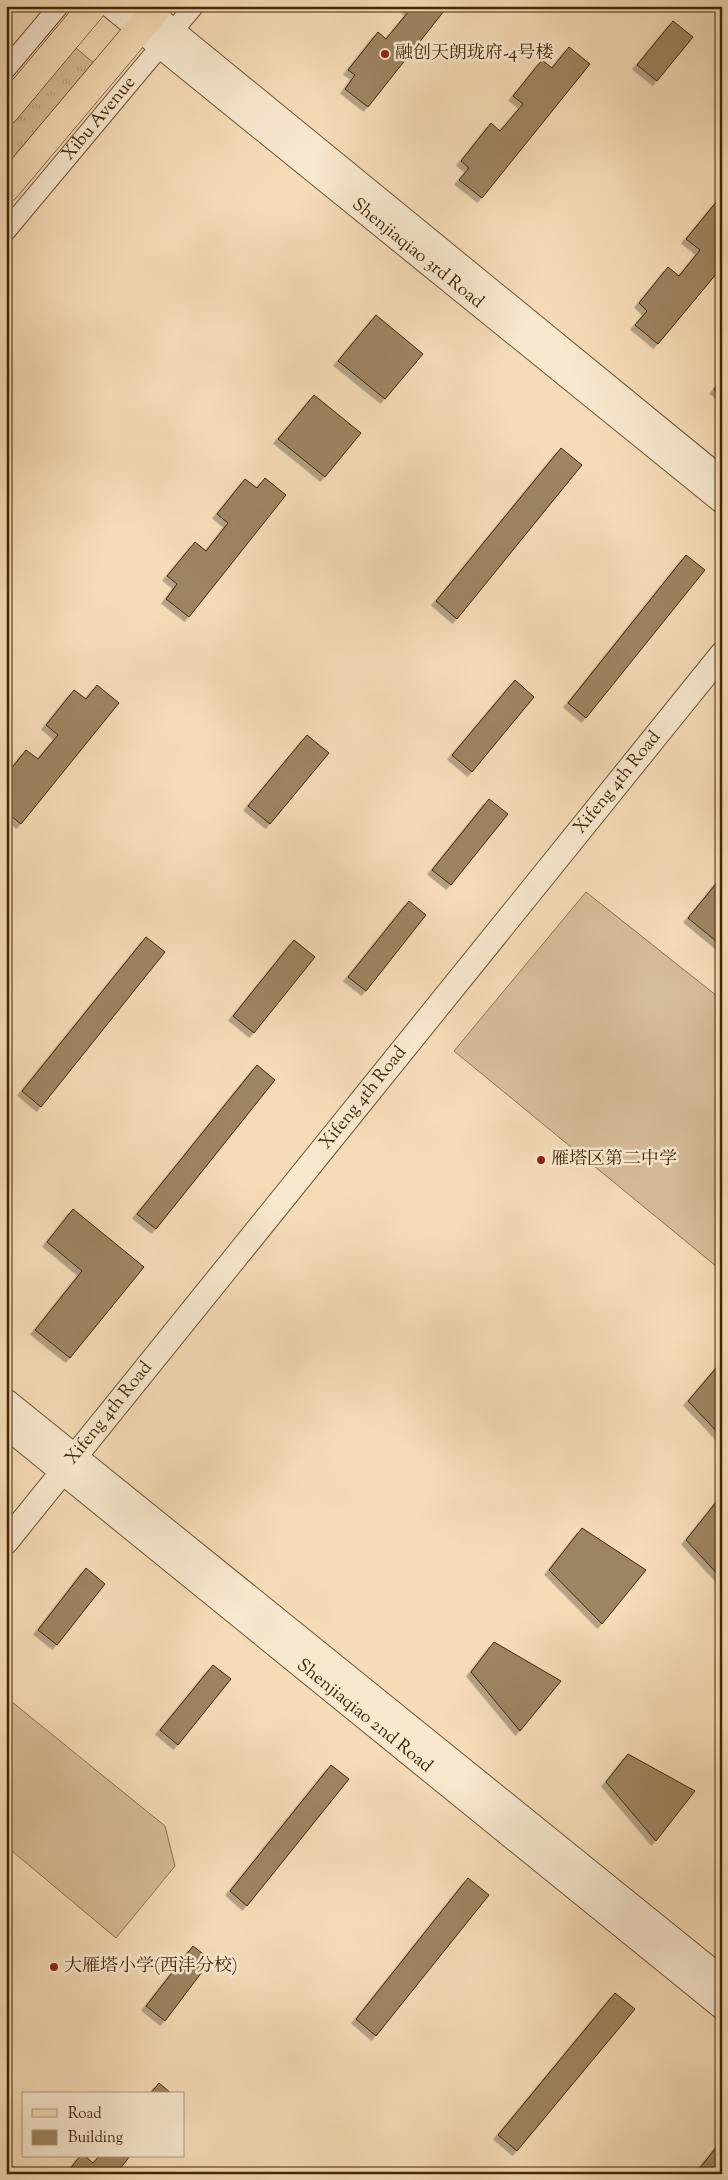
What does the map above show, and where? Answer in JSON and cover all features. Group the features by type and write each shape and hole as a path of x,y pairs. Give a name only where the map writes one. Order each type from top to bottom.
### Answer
{"main road":[{"path":"6,110 93,6"},
{"name":"Xibu Avenue","path":"6,188 154,22"}],"street":[{"path":"6,69 59,6"},
{"name":"Shenjiaqiao 3rd Road","path":"111,6 154,22 722,480"},
{"name":"Xibu Avenue","path":"6,231 154,22 194,6"},
{"name":"Shenjiaqiao 3rd Road","path":"154,22 722,501"},
{"name":"Xifeng 4th Road","path":"6,1542 722,654"},
{"name":"Shenjiaqiao 2nd Road","path":"6,1401 69,1464 722,2007"},
{"name":"Shenjiaqiao 2nd Road","path":"6,1426 69,1464 722,1979"}],"green space":[{"path":"76,48 94,63 6,167 6,132"},
{"path":"586,892 722,1000 722,1271 454,1051"},
{"path":"12,1702 165,1826 175,1866 116,1938 6,1846 6,1709"}],"building":[{"name":"融创天朗珑府-4号楼","path":"403,6 448,6 368,107 345,89 355,75 348,70 378,32 386,39 409,11"},
{"path":"673,21 693,37 657,81 637,65"},
{"path":"569,47 590,64 482,198 459,180 469,168 461,161 491,123 500,131 523,104 513,96 542,60 552,68"},
{"path":"717,201 722,205 722,267 658,344 635,325 647,311 639,303 668,267 679,276 700,250 686,239"},
{"path":"376,315 423,354 385,399 338,361"},
{"path":"722,380 722,395 714,389"},
{"path":"314,395 361,433 325,477 278,439"},
{"path":"561,448 582,465 457,619 436,601"},
{"path":"265,478 286,495 189,617 166,599 177,584 167,576 195,542 206,551 228,523 217,514 245,479 257,488"},
{"path":"686,555 705,570 586,718 568,703"},
{"path":"515,680 534,697 472,772 452,755"},
{"path":"97,685 119,703 21,824 6,812 6,796 9,793 6,791 6,775 26,750 38,759 58,735 46,725 74,690 86,699"},
{"path":"307,735 329,753 270,824 248,806"},
{"path":"489,799 508,814 451,885 432,870"},
{"path":"719,880 722,883 722,946 688,918"},
{"path":"409,901 426,915 366,991 348,977"},
{"path":"146,937 165,952 41,1107 22,1091"},
{"path":"294,940 315,957 254,1033 233,1016"},
{"path":"257,1065 275,1080 156,1229 137,1214"},
{"path":"73,1209 144,1267 70,1358 35,1330 82,1271 47,1242"},
{"path":"722,1361 722,1437 688,1401"},
{"path":"722,1496 722,1579 686,1540"},
{"path":"582,1528 646,1570 602,1624 549,1570"},
{"path":"86,1568 105,1584 57,1645 38,1630"},
{"path":"494,1642 561,1681 520,1731 471,1672"},
{"path":"213,1665 231,1679 178,1745 160,1730"},
{"path":"628,1754 695,1791 656,1841 606,1782"},
{"path":"331,1765 349,1779 247,1906 230,1891"},
{"path":"468,1878 489,1895 376,2036 356,2019"},
{"path":"193,1946 211,1960 165,2021 146,2006"},
{"path":"615,1993 635,2009 517,2151 498,2135"},
{"path":"159,2083 170,2092 152,2092"},
{"path":"722,2140 722,2174 695,2174"},
{"path":"78,2158 87,2158 93,2163 97,2158 128,2158 116,2174 66,2174"}],"place":[{"name":"融创天朗珑府-4号楼","path":"385,54"},
{"name":"雁塔区第二中学","path":"541,1160"},
{"name":"大雁塔小学(西沣分校)","path":"54,1967"}]}
